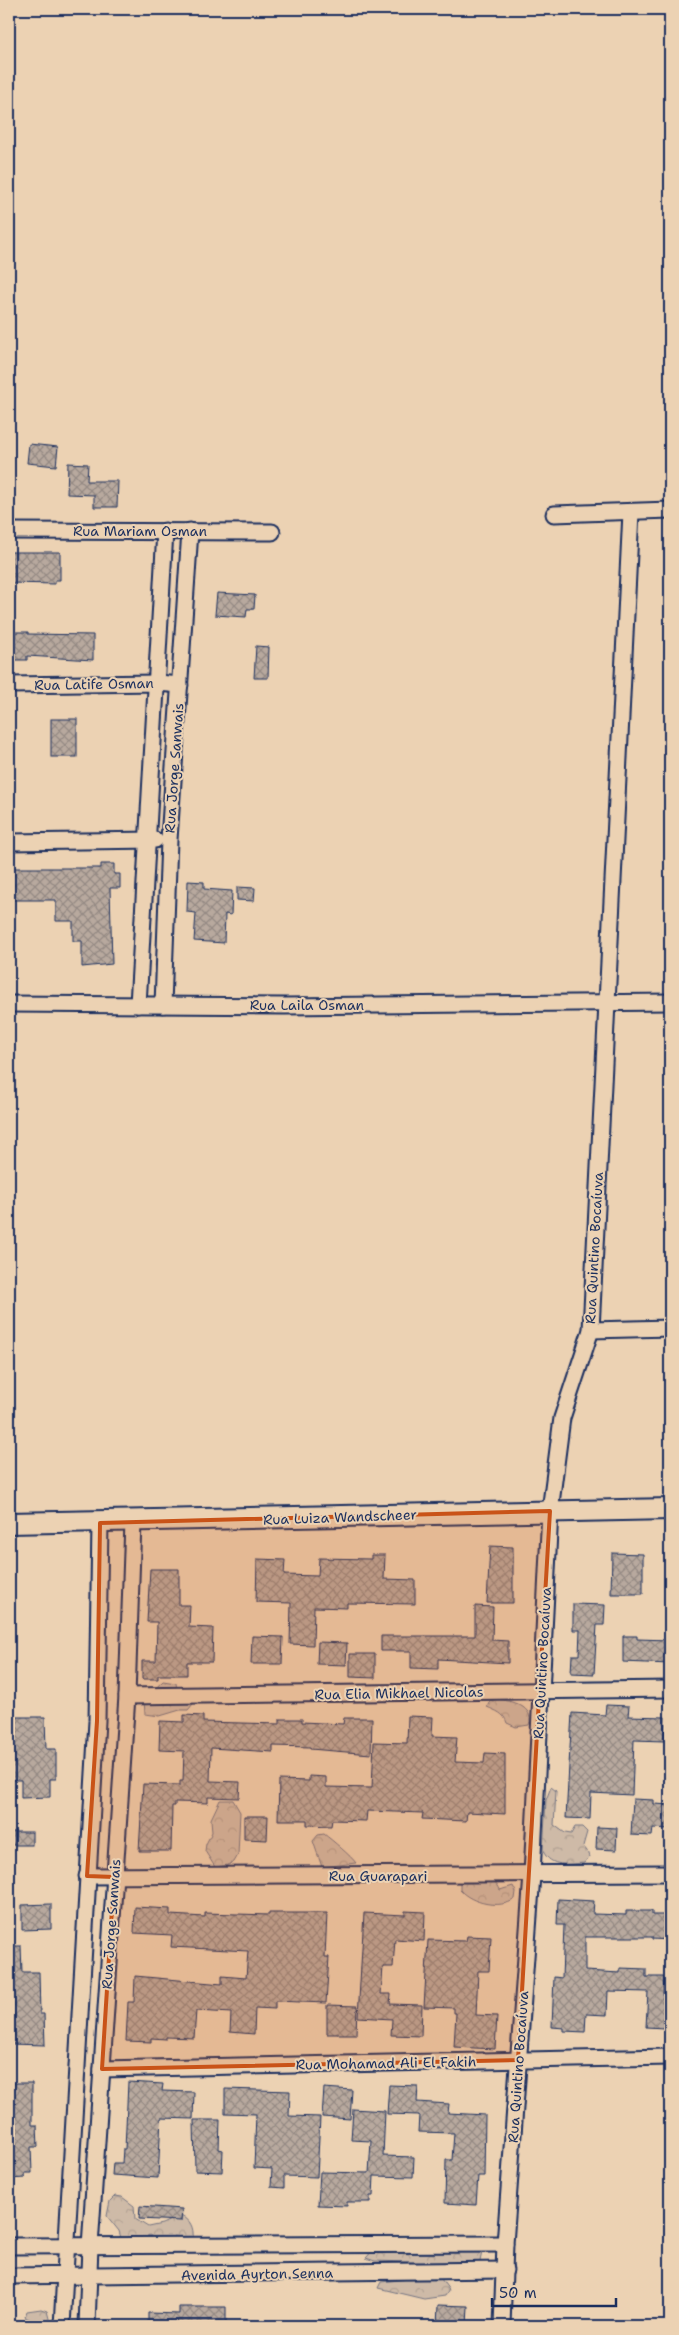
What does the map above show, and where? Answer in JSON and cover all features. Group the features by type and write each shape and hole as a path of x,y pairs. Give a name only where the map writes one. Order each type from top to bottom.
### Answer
{"main road":[{"name":"Rua Luiza Wandscheer","path":"9,1523 100,1523 670,1508"}],"street":[{"path":"554,514 670,510"},
{"name":"Rua Quintino Bocaíuva","path":"502,2326 506,2270 505,2244 532,1875 550,1511 562,1418 591,1330 631,512"},
{"name":"Rua Jorge Sanwais","path":"138,1005 146,840 158,683 165,531"},
{"name":"Rua Jorge Sanwais","path":"163,1005 169,840 190,531"},
{"name":"Rua Mariam Osman","path":"9,532 272,532"},
{"name":"Rua Latife Osman","path":"9,685 158,683 180,685"},
{"path":"9,842 169,840"},
{"name":"Rua Laila Osman","path":"9,1004 606,1004 670,1002"},
{"path":"591,1330 670,1328"},
{"name":"Rua Jorge Sanwais","path":"87,2326 90,2246 127,1696 133,1522"},
{"name":"Rua Jorge Sanwais","path":"62,2326 86,1876 97,1721 100,1523"},
{"name":"Rua Elia Mikhael Nicolas","path":"127,1696 670,1690"},
{"name":"Rua Guarapari","path":"86,1876 670,1873"},
{"name":"Rua Mohamad Ali El Fakih","path":"102,2069 670,2057"},
{"name":"Avenida Ayrton Senna","path":"9,2246 505,2244"},
{"name":"Avenida Ayrton Senna","path":"9,2276 89,2277 506,2270"}],"highlighted area":[{"path":"550,1511 518,2060 102,2069 114,1877 87,1876 97,1721 100,1523"}],"green space":[{"path":"163,1681 176,1683 177,1690 193,1704 188,1710 180,1710 160,1716 145,1714 144,1699"},
{"path":"497,1699 515,1703 525,1709 530,1719 529,1725 516,1727 507,1723 499,1713 487,1707 490,1701"},
{"path":"551,1787 556,1791 554,1825 565,1833 571,1834 575,1827 582,1827 587,1832 583,1846 589,1857 584,1863 555,1863 543,1851 546,1800"},
{"path":"220,1800 233,1800 240,1812 238,1855 234,1862 215,1867 205,1851 212,1832 211,1819"},
{"path":"324,1834 356,1863 322,1867 313,1841 318,1835"},
{"path":"465,1878 486,1878 498,1885 500,1890 513,1886 516,1892 515,1899 502,1904 486,1904 478,1901 465,1895 460,1890 460,1883"},
{"path":"115,2196 122,2197 134,2206 135,2219 148,2227 162,2224 181,2215 191,2224 193,2238 173,2236 168,2241 161,2241 149,2235 139,2241 121,2238 119,2231 107,2216 110,2201"},
{"path":"375,2248 431,2248 482,2252 479,2266 465,2269 438,2263 375,2261 366,2258"},
{"path":"409,2279 441,2279 449,2290 445,2296 424,2299 378,2288 381,2282"},
{"path":"41,2309 47,2311 51,2326 36,2326 37,2323 25,2317 27,2311"}],"building":[{"path":"29,444 58,447 56,466 27,463"},
{"path":"68,463 88,464 87,481 118,481 117,507 94,507 94,495 67,494"},
{"path":"9,552 60,552 60,580 55,580 55,584 9,583"},
{"path":"217,593 255,595 254,609 247,609 246,617 215,615"},
{"path":"9,632 93,635 93,660 27,656 27,660 9,660"},
{"path":"256,646 269,647 268,678 254,678"},
{"path":"51,719 77,719 77,757 51,757"},
{"path":"101,864 114,864 114,874 120,874 120,888 110,888 112,964 82,967 82,941 73,941 73,921 56,921 56,900 10,900 10,868 101,868"},
{"path":"188,881 204,882 204,889 232,891 231,915 225,914 224,943 194,941 196,913 187,912"},
{"path":"237,887 255,888 254,901 237,900"},
{"path":"490,1546 513,1547 513,1603 487,1603"},
{"path":"612,1553 643,1554 643,1594 611,1594"},
{"path":"371,1555 385,1555 384,1579 415,1580 415,1604 347,1603 347,1608 314,1607 313,1645 290,1644 291,1603 256,1602 257,1559 285,1560 284,1575 318,1576 319,1558 371,1559"},
{"path":"150,1569 179,1569 179,1605 190,1605 189,1627 213,1628 212,1662 187,1662 187,1675 158,1675 158,1679 142,1679 142,1661 156,1661 157,1622 147,1622"},
{"path":"573,1604 605,1605 604,1625 597,1625 594,1674 571,1673 572,1655 579,1655 580,1630 573,1630"},
{"path":"475,1606 493,1607 492,1640 508,1641 508,1663 438,1659 438,1669 411,1668 411,1651 381,1651 381,1636 475,1636"},
{"path":"252,1636 283,1637 282,1664 251,1664"},
{"path":"623,1636 637,1636 637,1639 670,1640 670,1664 623,1662"},
{"path":"318,1642 347,1643 346,1665 317,1664"},
{"path":"350,1654 375,1654 375,1678 350,1677"},
{"path":"606,1705 629,1706 628,1716 665,1717 664,1741 634,1740 632,1795 591,1793 590,1819 566,1818 572,1713 605,1715"},
{"path":"184,1715 203,1716 203,1722 280,1724 280,1719 302,1719 302,1722 343,1724 344,1718 372,1718 371,1754 310,1749 310,1747 273,1746 273,1752 211,1748 210,1781 240,1782 239,1798 208,1797 208,1803 175,1802 175,1806 172,1806 171,1851 139,1851 143,1784 180,1785 180,1781 183,1781 184,1751 159,1750 160,1721 184,1722"},
{"path":"408,1716 433,1717 432,1736 457,1737 455,1762 484,1763 485,1753 505,1754 505,1814 467,1812 466,1821 422,1819 423,1813 367,1811 366,1821 332,1820 331,1826 307,1825 307,1820 278,1820 279,1780 309,1781 309,1776 326,1777 326,1787 372,1788 374,1742 407,1743"},
{"path":"13,1717 45,1717 46,1749 56,1749 56,1779 50,1779 50,1797 21,1798 21,1780 9,1780 9,1747 14,1747"},
{"path":"633,1799 654,1800 654,1804 670,1805 670,1829 653,1828 652,1836 631,1835"},
{"path":"244,1816 268,1816 267,1840 244,1839"},
{"path":"597,1827 617,1828 616,1850 596,1849"},
{"path":"9,1832 32,1832 32,1845 9,1845"},
{"path":"558,1899 594,1901 593,1914 626,1915 626,1911 652,1911 652,1915 670,1915 670,1940 652,1939 652,1937 585,1937 585,1971 620,1973 620,1968 646,1969 646,1977 664,1977 663,2000 670,2000 670,2023 664,2023 664,2028 646,2027 648,1992 608,1991 607,2015 586,2014 585,2032 564,2031 564,2028 552,2027 554,1977 562,1978 564,1925 557,1925"},
{"path":"51,1904 51,1929 22,1930 22,1905"},
{"path":"135,1907 170,1909 170,1915 205,1917 205,1913 269,1915 269,1913 327,1913 325,1957 329,1957 326,2003 275,2001 275,2009 255,2008 254,2034 230,2032 231,2013 196,2011 194,2038 166,2037 166,2039 151,2038 151,2042 126,2041 128,2002 134,2002 135,1976 222,1984 222,1976 246,1978 248,1951 171,1947 172,1935 134,1933"},
{"path":"405,1911 425,1912 424,1941 395,1939 393,1967 383,1967 381,1994 391,1994 390,2004 422,2005 421,2036 391,2035 392,2019 358,2017 364,1913 405,1915"},
{"path":"467,1936 491,1937 489,1971 478,1971 476,2015 497,2016 495,2049 454,2047 456,2013 454,2013 454,2008 424,2007 428,1940 466,1941"},
{"path":"9,1946 21,1946 22,1972 39,1972 40,2014 44,2014 45,2045 9,2044"},
{"path":"327,2005 357,2006 356,2034 327,2034"},
{"path":"128,2082 163,2084 162,2091 194,2092 193,2119 161,2118 158,2178 112,2175 113,2163 122,2163 123,2149 125,2149"},
{"path":"9,2083 32,2083 32,2125 37,2125 38,2147 31,2147 32,2173 25,2173 25,2178 9,2179 9,2152 13,2152 13,2126 9,2126"},
{"path":"389,2085 418,2086 417,2102 449,2104 448,2113 485,2115 484,2176 478,2176 476,2205 445,2203 446,2160 452,2160 454,2133 418,2132 419,2115 387,2114"},
{"path":"324,2088 352,2090 350,2119 322,2117"},
{"path":"225,2089 290,2091 289,2116 320,2117 317,2177 284,2176 284,2188 271,2187 272,2169 254,2168 256,2114 225,2113"},
{"path":"353,2109 385,2111 383,2156 414,2157 413,2177 374,2176 373,2196 370,2196 370,2202 347,2202 347,2206 318,2205 320,2172 369,2173 371,2141 351,2140"},
{"path":"194,2120 220,2120 219,2149 223,2150 222,2172 195,2171"},
{"path":"140,2206 182,2209 181,2221 139,2219"},
{"path":"438,2305 468,2306 467,2326 437,2326"},
{"path":"179,2307 226,2307 226,2326 148,2326 148,2313 179,2314"}]}
